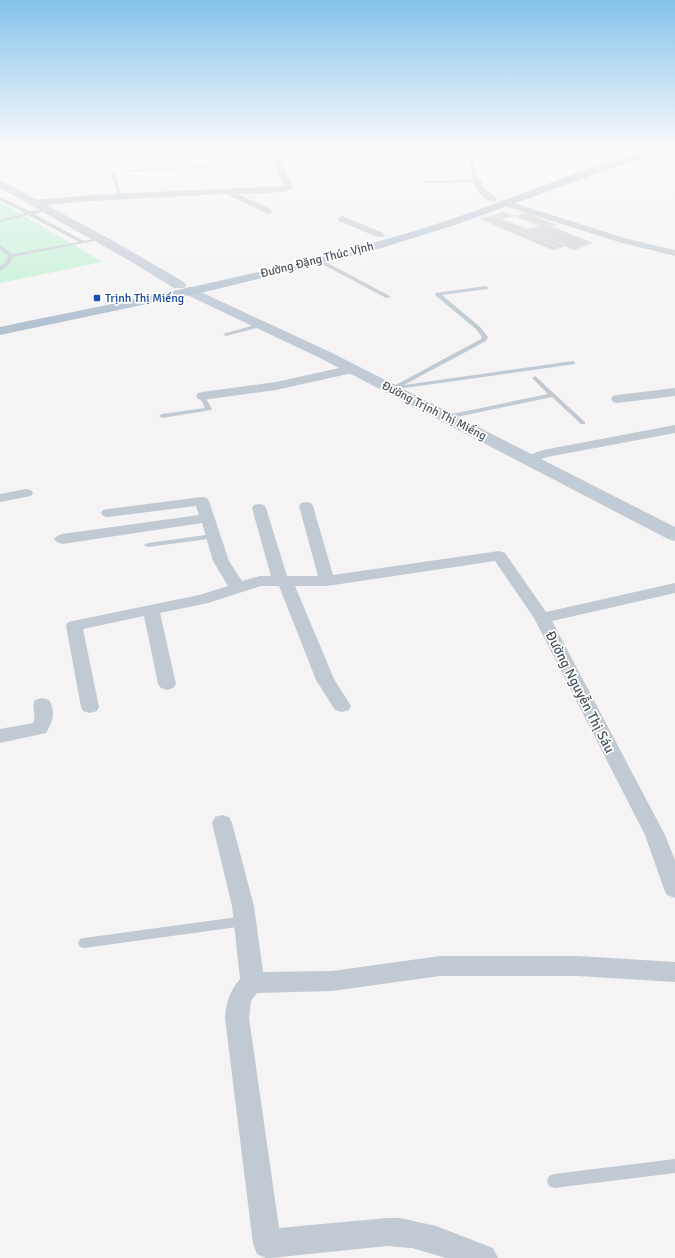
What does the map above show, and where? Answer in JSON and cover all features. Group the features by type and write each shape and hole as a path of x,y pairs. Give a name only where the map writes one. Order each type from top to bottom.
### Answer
{"main road":[{"name":"Đường Trịnh Thị Miếng","path":"28,206 31,208 45,210 101,239 184,288 353,369 675,535"},
{"name":"Đường Đặng Thúc Vịnh","path":"0,331 184,288 380,236 482,206"},
{"name":"Đường Đặng Thúc Vịnh","path":"0,322 320,261 424,231 486,206"}],"street":[{"path":"31,208 50,206"},
{"path":"256,206 268,211"},
{"path":"513,206 625,241 675,253"},
{"path":"342,219 380,236"},
{"path":"202,396 276,386 353,369"},
{"path":"617,399 675,392"},
{"path":"528,460 543,454 675,428"},
{"path":"0,498 26,493"},
{"path":"108,513 202,501 221,561 238,588"},
{"path":"306,506 327,581"},
{"path":"259,508 283,580 325,680 342,706"},
{"path":"62,540 208,518"},
{"path":"90,707 74,626 202,599 260,581 327,581 499,556 542,618"},
{"name":"Đường Nguyễn Thị Sáu","path":"675,588 542,618 655,835 675,889"},
{"path":"151,610 167,684"},
{"path":"0,736 39,728 44,720 42,704"},
{"path":"222,823 243,906 252,983"},
{"path":"483,1258 424,1236 405,1231 380,1232 268,1251 237,1018 238,1003 243,991 252,983 332,981 440,966 578,966 675,972"}],"lane":[{"path":"24,206 31,208 83,242"},
{"path":"0,220 31,208"},
{"path":"11,256 101,239"},
{"path":"0,247 11,256"},
{"path":"0,269 8,262 11,256"},
{"path":"320,261 388,297"},
{"path":"392,389 484,340 485,336 478,328 437,294 486,288"},
{"path":"226,334 262,325"},
{"path":"392,389 573,363"},
{"path":"535,378 583,423"},
{"path":"448,417 553,395"},
{"path":"162,416 209,409 202,396"},
{"path":"148,545 213,536"},
{"path":"84,944 245,921"},
{"path":"554,1182 675,1166"}],"green space":[{"path":"0,206 6,206 103,262 0,283"}],"building":[{"path":"503,212 514,216 500,219 492,216"},
{"path":"526,213 556,225 545,227 540,226 514,216"},
{"path":"492,216 525,228 511,232 480,219"},
{"path":"550,226 592,243 574,250 527,229"},
{"path":"525,228 566,246 559,248 517,230"},
{"path":"517,230 559,248 553,250 511,232"}],"place":[{"name":"Trịnh Thị Miếng","path":"97,298"}]}
